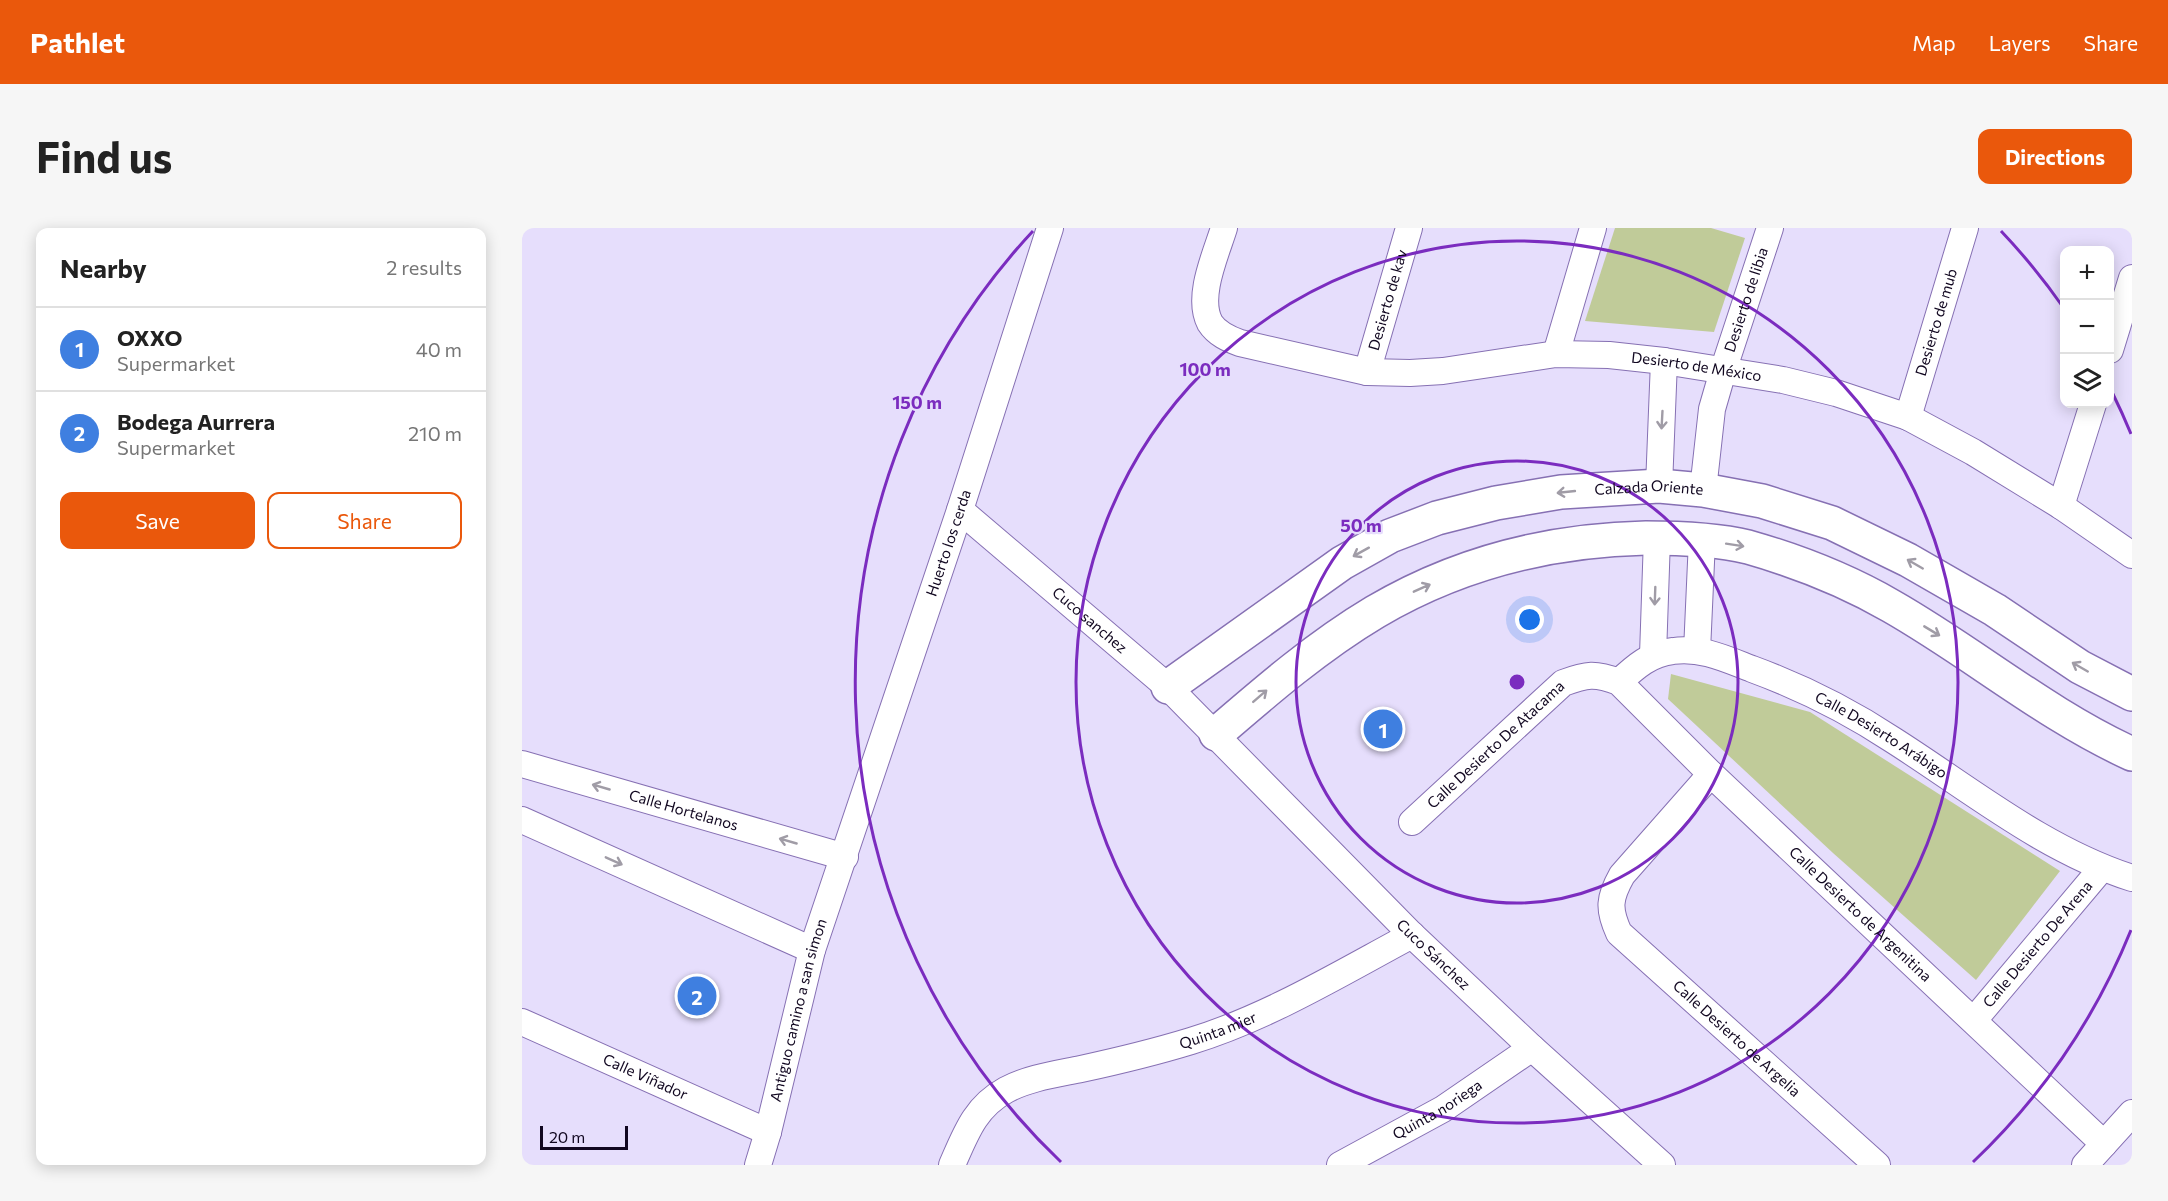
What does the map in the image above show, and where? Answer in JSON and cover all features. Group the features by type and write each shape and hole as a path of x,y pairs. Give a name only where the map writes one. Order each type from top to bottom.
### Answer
{"street":[{"name":"Huerto los cerda","path":"845,857 960,510 1050,228"},
{"name":"Desierto de México","path":"1224,228 1206,287 1205,306 1210,323 1221,335 1240,344 1367,372 1443,371 1556,354 1609,355 1664,361 1783,380 1836,393 1908,417 1974,452 2061,506 2132,555"},
{"name":"Desierto de kav","path":"1367,372 1409,228"},
{"path":"1556,354 1593,228"},
{"name":"Desierto de libia","path":"1703,490 1712,408 1770,228"},
{"name":"Desierto de mub","path":"1908,417 1965,228"},
{"path":"2114,334 2132,278"},
{"path":"1619,682 1653,655 1664,361"},
{"path":"2061,506 2092,408"},
{"name":"Calzada Oriente","path":"1168,687 1342,562 1390,536 1437,518 1496,503 1561,492 1659,486 1703,490 1762,501 1832,523 1918,565 1995,610 2080,667 2132,694"},
{"path":"1697,651 1703,490"},
{"name":"Cuco sanchez","path":"960,510 1168,687 1216,734"},
{"path":"1216,734 1295,666 1376,612 1417,590 1459,572 1512,555 1571,543 1658,538 1702,540 1746,547 1814,568 1889,604 1959,647 2057,713 2132,754"},
{"name":"Calle Desierto Arábigo","path":"1653,655 1673,651 1697,651 1724,658 1824,700 1892,738 2015,822 2102,868 2132,878"},
{"name":"Calle Desierto De Atacama","path":"1412,822 1563,683 1580,677 1599,675 1619,682"},
{"name":"Calle Desierto de Argenitina","path":"1619,682 1711,774 2104,1144"},
{"name":"Cuco Sánchez","path":"1216,734 1412,935 1532,1048 1662,1165"},
{"name":"Calle Hortelanos","path":"522,764 845,857"},
{"name":"Calle Desierto de Argelia","path":"1711,774 1622,875 1614,889 1611,904 1612,917 1619,933 1877,1165"},
{"path":"522,820 812,950"},
{"name":"Antiguo camino a san simon","path":"758,1165 812,950 845,857"},
{"name":"Calle Desierto De Arena","path":"1974,1020 2102,868"},
{"name":"Quinta mier","path":"952,1165 970,1123 988,1102 1008,1089 1039,1078 1130,1058 1192,1041 1256,1016 1412,935"},
{"name":"Calle Viñador","path":"522,1022 768,1132"},
{"name":"Quinta noriega","path":"1340,1165 1443,1109 1532,1048"},
{"path":"2085,1165 2132,1113"}],"green space":[{"path":"1615,228 1711,228 1745,238 1714,332 1585,321"},
{"path":"1671,674 1810,712 2060,871 1976,980 1833,853 1668,699"}],"place":[{"name":"OXXO","path":"1383,729"},
{"name":"Bodega Aurrera","path":"697,996"}]}
